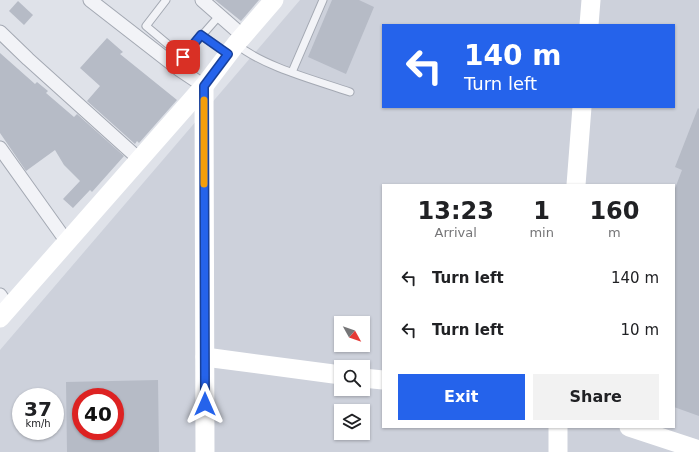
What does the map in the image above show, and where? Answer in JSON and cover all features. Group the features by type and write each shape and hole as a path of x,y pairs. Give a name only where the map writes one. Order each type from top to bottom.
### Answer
{"street":[{"path":"90,0 180,70 204,86"},
{"path":"202,0 219,16 235,45"},
{"path":"3,307 67,242 204,86 235,45 274,0"},
{"path":"589,24 591,0"},
{"path":"0,32 139,159"},
{"path":"204,86 205,452"},
{"path":"576,184 582,108"},
{"path":"0,148 67,242"},
{"path":"205,357 334,374"},
{"path":"370,379 382,380"},
{"path":"558,428 558,452"},
{"path":"632,428 699,450"}],"lane":[{"path":"166,0 146,26 183,57 219,16"},
{"path":"292,72 323,0"},
{"path":"201,35 235,45 257,58 350,92"}],"shaded area":[{"path":"300,0 699,0 699,452 0,452 0,350"}],"building":[{"path":"215,0 259,0 241,21"},
{"path":"332,0 359,0 374,7 346,74 308,57"},
{"path":"18,1 33,15 24,25 9,11"},
{"path":"107,38 123,52 120,54 177,100 139,143 137,141 135,144 87,101 100,86 80,68"},
{"path":"0,53 35,84 37,82 48,91 46,93 74,117 77,114 124,156 92,192 90,190 73,208 63,199 80,181 64,165 55,150 26,171 0,133"},
{"path":"698,108 699,416 675,407 675,188 682,170 675,167"},
{"path":"158,380 159,452 67,452 66,382"}],"slow traffic":[{"path":"204,100 204,184"}],"route":[{"path":"183,57 201,35 228,54 204,86 205,404"}]}
